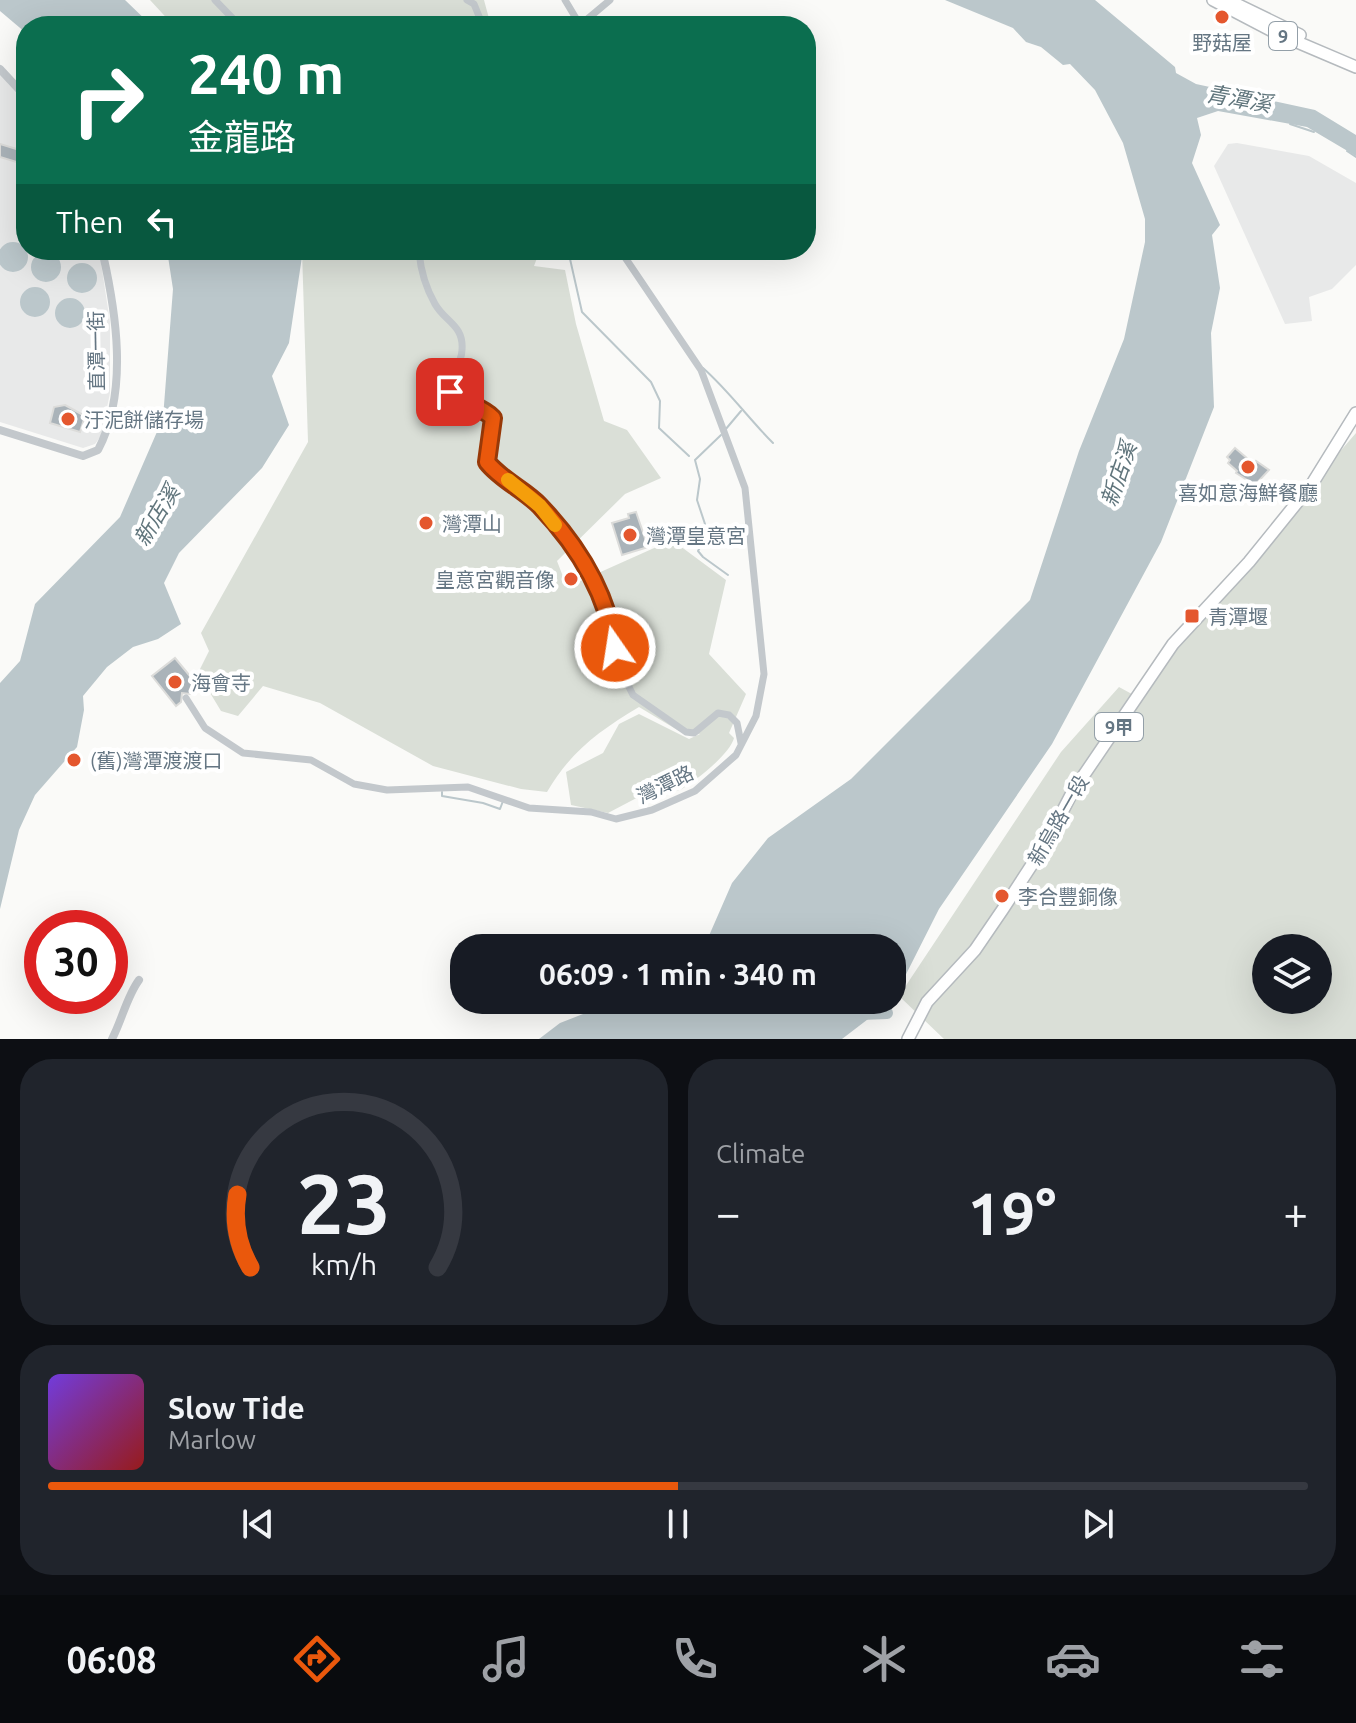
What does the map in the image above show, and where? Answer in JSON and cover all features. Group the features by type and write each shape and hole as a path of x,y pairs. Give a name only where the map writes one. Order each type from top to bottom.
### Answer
{"main road":[{"name":"9","path":"1213,0 1265,28 1356,67"},
{"name":"9","path":"1228,0 1261,18 1356,59"},
{"name":"新烏路一段","path":"908,1039 927,1002 975,950 1003,909 1046,843 1073,791 1173,644 1249,562 1312,484 1356,413"}],"street":[{"path":"215,0 230,16"},
{"path":"467,0 474,4 479,16"},
{"path":"591,16 610,0"},
{"path":"0,69 16,86"},
{"name":"直潭一街","path":"0,430 83,456 98,450 111,408 116,355 103,260"},
{"path":"421,260 426,285 436,307 451,318 460,332 462,352 448,384 450,392 459,401 481,409 493,418 487,462 540,506 587,567 605,605 619,667 633,695 686,732 694,733 718,713 729,715 737,723 741,746"},
{"name":"灣潭路","path":"186,698 205,728 243,753 311,760 354,784 387,790 468,787 529,808 591,812 616,819 652,810 695,791 714,776 741,746 756,716 764,674 745,488 701,370 627,260"},
{"path":"112,1039 131,1000 132,989 139,980"}],"shaded area":[{"path":"150,0 484,0 488,16 165,16"},
{"path":"0,73 16,91 16,260 101,260 110,322 110,393 101,436 95,444 83,448 0,422"},
{"path":"1228,144 1309,156 1356,183 1356,265 1332,289 1309,297 1312,321 1285,324 1214,166"},
{"path":"302,260 536,260 534,266 565,270 576,324 604,421 627,430 661,478 625,494 557,561 567,587 672,540 726,580 709,654 746,694 729,733 734,738 731,745 710,768 678,791 667,782 608,813 571,805 566,772 603,753 619,724 639,714 689,739 700,734 679,731 639,707 576,753 547,792 521,789 433,766 320,703 263,686 238,716 221,711 198,673 209,651 201,633 308,442"},
{"path":"1356,433 1356,1039 944,1039 906,1003 906,985 1061,752 1119,687 1141,699 1177,639"}],"water":[{"path":"0,0 125,0 142,16 16,16 16,25 0,11"},
{"name":"新店溪","path":"945,0 1095,0 1175,67 1176,73 1196,84 1315,110 1356,135 1356,156 1307,127 1218,111 1197,118 1201,135 1192,163 1220,225 1212,235 1220,288 1211,333 1214,407 1161,542 1052,744 939,909 906,974 906,934 710,934 732,883 768,838 851,779 1030,600 1079,451 1124,339 1145,242 1145,219 1123,143 1095,90 1070,64 1063,65 1041,47 1026,42 1013,28"},
{"path":"16,242 16,260 28,260 19,271 13,272 7,271 -1,263 -1,251 7,243"},
{"path":"33,260 60,261 60,273 52,281 40,281 32,273"},
{"name":"新店溪","path":"169,260 301,260 289,343 272,376 289,425 262,468 179,553 164,583 181,624 158,639 133,647 107,667 83,696 84,710 77,747 35,795 19,830 0,909 0,683 20,661 35,604 120,517 163,418 173,289"},
{"path":"82,263 93,267 97,278 93,289 82,293 71,289 67,278 71,267"},
{"path":"35,287 46,291 50,302 46,313 35,317 24,313 20,302 24,291"},
{"path":"70,298 81,302 85,313 81,324 70,328 59,324 55,313 59,302"},
{"path":"583,1014 875,1014 842,1039 539,1039 560,1023"}],"building":[{"path":"0,144 16,149 16,162 0,157"},
{"name":"汙泥餅儲存場","path":"65,405 85,416 80,432 50,423 54,407"},
{"name":"喜如意海鮮餐廳","path":"1235,448 1254,464 1256,461 1269,470 1255,485 1236,473 1228,463 1230,460 1227,457"},
{"name":"灣潭皇意宮","path":"636,512 648,547 622,555 612,523 629,518 628,514"},
{"name":"海會寺","path":"175,658 199,687 191,694 182,693 181,702 176,706 152,676"}],"waterway":[{"name":"青潭溪","path":"1290,124 1314,132"},
{"name":"青潭溪","path":"1347,151 1356,157"},
{"path":"570,260 582,312 651,382 660,401 659,428 689,456"},
{"path":"703,368 773,443"},
{"path":"725,430 741,411"},
{"path":"721,435 695,460 700,479 697,500 708,533 698,551 728,575"},
{"path":"442,792 442,796 500,809 503,801"}],"slow traffic":[{"path":"508,480 540,506 555,525"}],"place":[{"name":"野菇屋","path":"1222,17"},
{"name":"汙泥餅儲存場","path":"68,419"},
{"name":"喜如意海鮮餐廳","path":"1248,467"},
{"name":"灣潭山","path":"426,523"},
{"name":"灣潭皇意宮","path":"630,535"},
{"name":"皇意宮觀音像","path":"571,579"},
{"name":"青潭堰","path":"1192,616"},
{"name":"海會寺","path":"175,682"},
{"name":"(舊)灣潭渡渡口","path":"74,760"},
{"name":"李合豐銅像","path":"1002,896"}],"route":[{"path":"450,392 459,401 487,412 493,418 487,462 540,506 579,553 605,605 615,648"}]}
